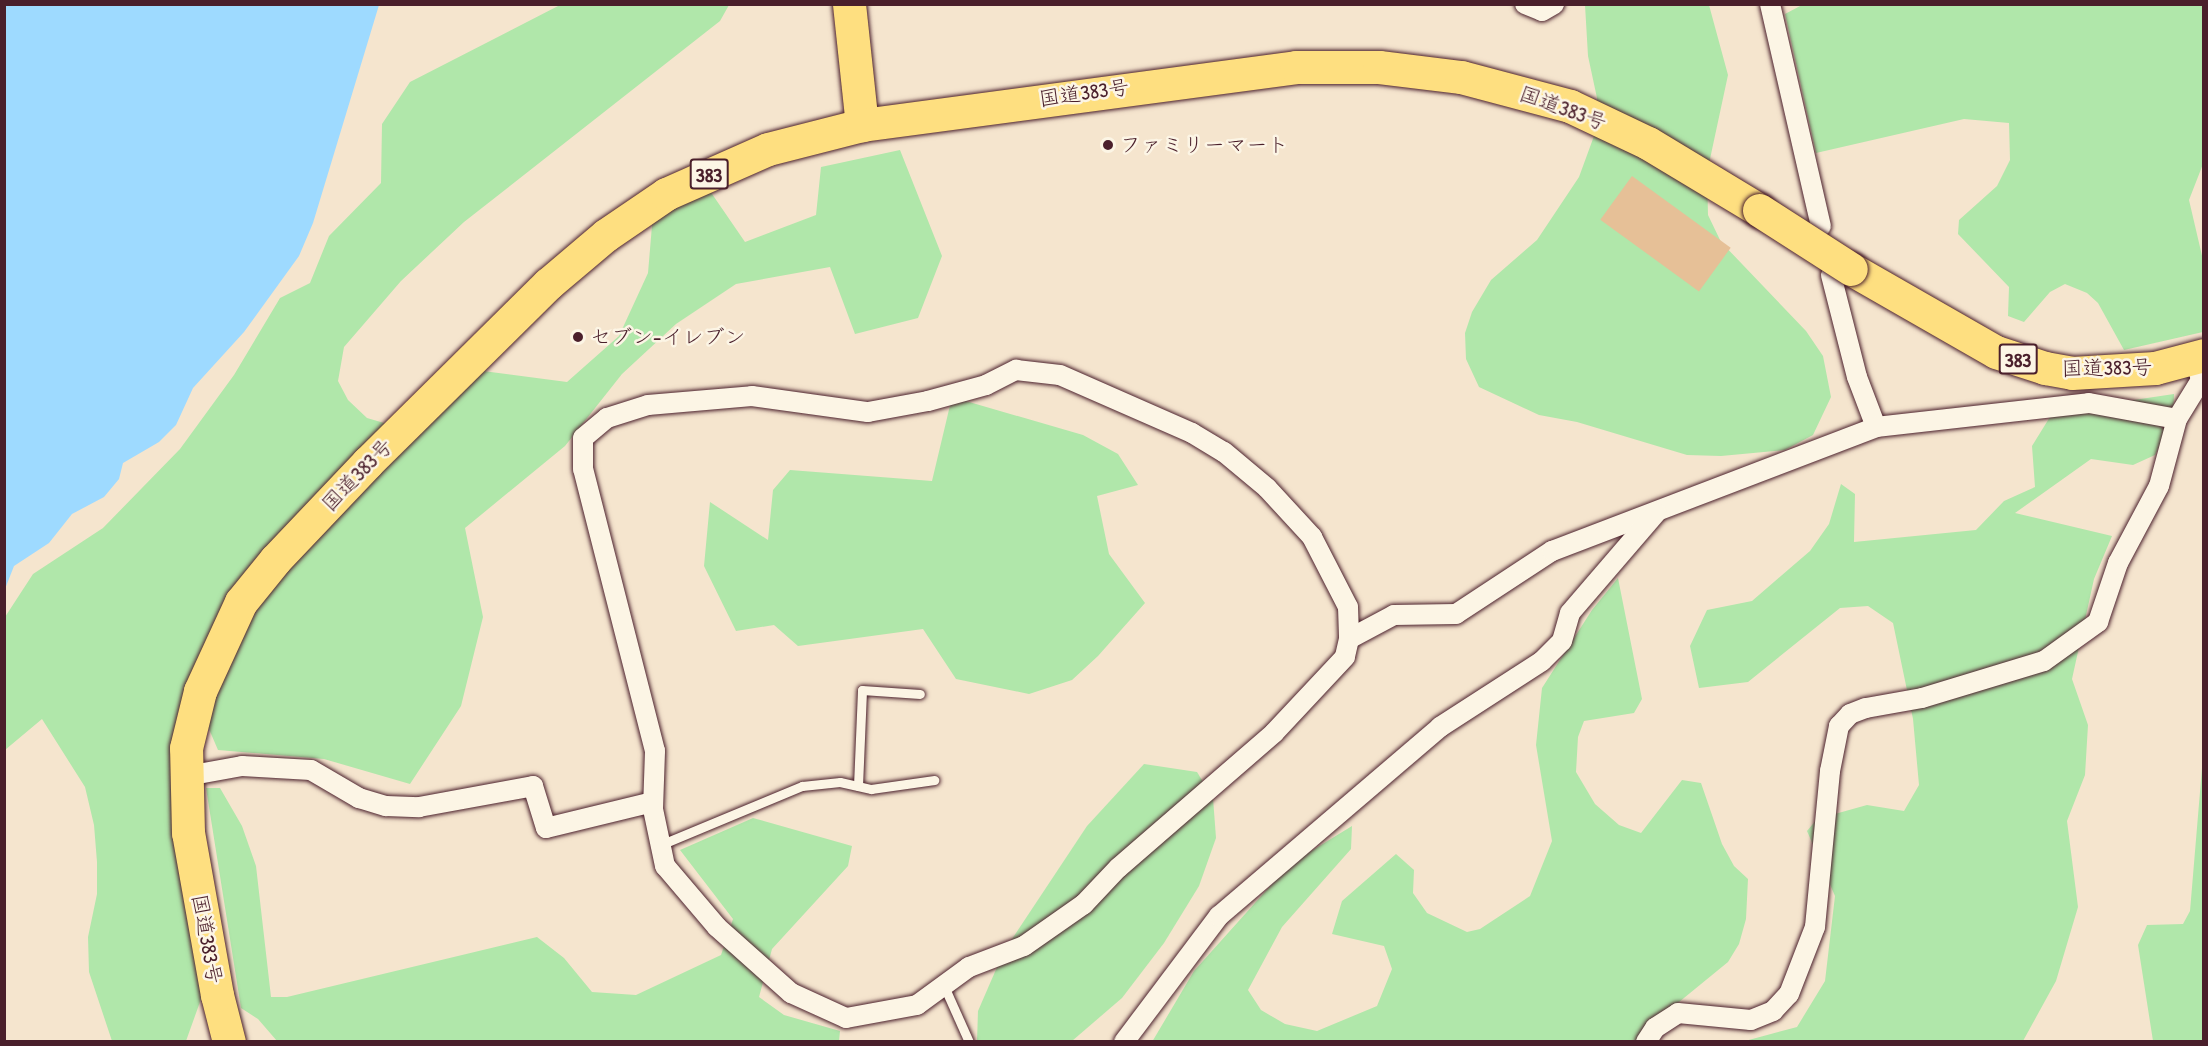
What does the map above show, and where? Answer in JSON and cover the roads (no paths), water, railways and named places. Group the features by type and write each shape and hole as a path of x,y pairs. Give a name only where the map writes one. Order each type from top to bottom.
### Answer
{"highway":[{"path":"849,4 859,113"},
{"name":"国道383号","path":"229,1041 216,995 188,833 186,748 200,691 241,602 275,560 368,462 548,284 606,235 666,194 768,149 859,113 1296,67 1379,67 1461,76 1570,106 1648,143 1759,210 1841,272 1996,352 2045,368 2072,373 2155,368 2199,357"}],"street":[{"path":"1525,4 1542,11 1554,4"},
{"path":"1770,4 1821,226"},
{"path":"1841,272 1857,377 1876,427"},
{"path":"1646,1041 1655,1028 1678,1013 1751,1020 1773,1011 1789,994 1815,927 1830,771 1839,726 1851,714 1866,708 1956,689 2044,661 2098,622 2118,563 2159,486 2177,419 2201,380 2199,357"},
{"path":"1016,370 1060,375 1192,433 1224,452 1267,488 1312,537 1347,607 1349,639 1345,657 1274,733 1118,868 1084,904 1023,946 969,967 917,1005 846,1018 791,993 717,927 665,866 653,802 656,751 583,469 583,438 607,418 648,405 752,396 868,412 928,401 986,385 1016,370"},
{"path":"1349,639 1394,615 1456,614 1552,551 1876,427 2089,403 2177,419"},
{"path":"1124,1041 1219,916 1440,727 1542,661 1562,641 1570,613 1658,512"},
{"path":"187,776 242,766 311,770 359,798 386,806 419,807 533,786 546,828 653,802"}],"lane":[{"path":"858,786 862,690 920,694"},
{"path":"660,845 802,786 840,783 871,789 934,780"},
{"path":"944,986 969,1041"}],"water":[{"path":"5,4 379,5 313,223 299,256 244,332 193,388 176,425 159,442 123,463 119,479 104,497 72,514 49,543 14,566 5,589"}],"place":[{"name":"ファミリーマート","path":"1108,145"},
{"name":"セブン-イレブン","path":"578,337"}]}
